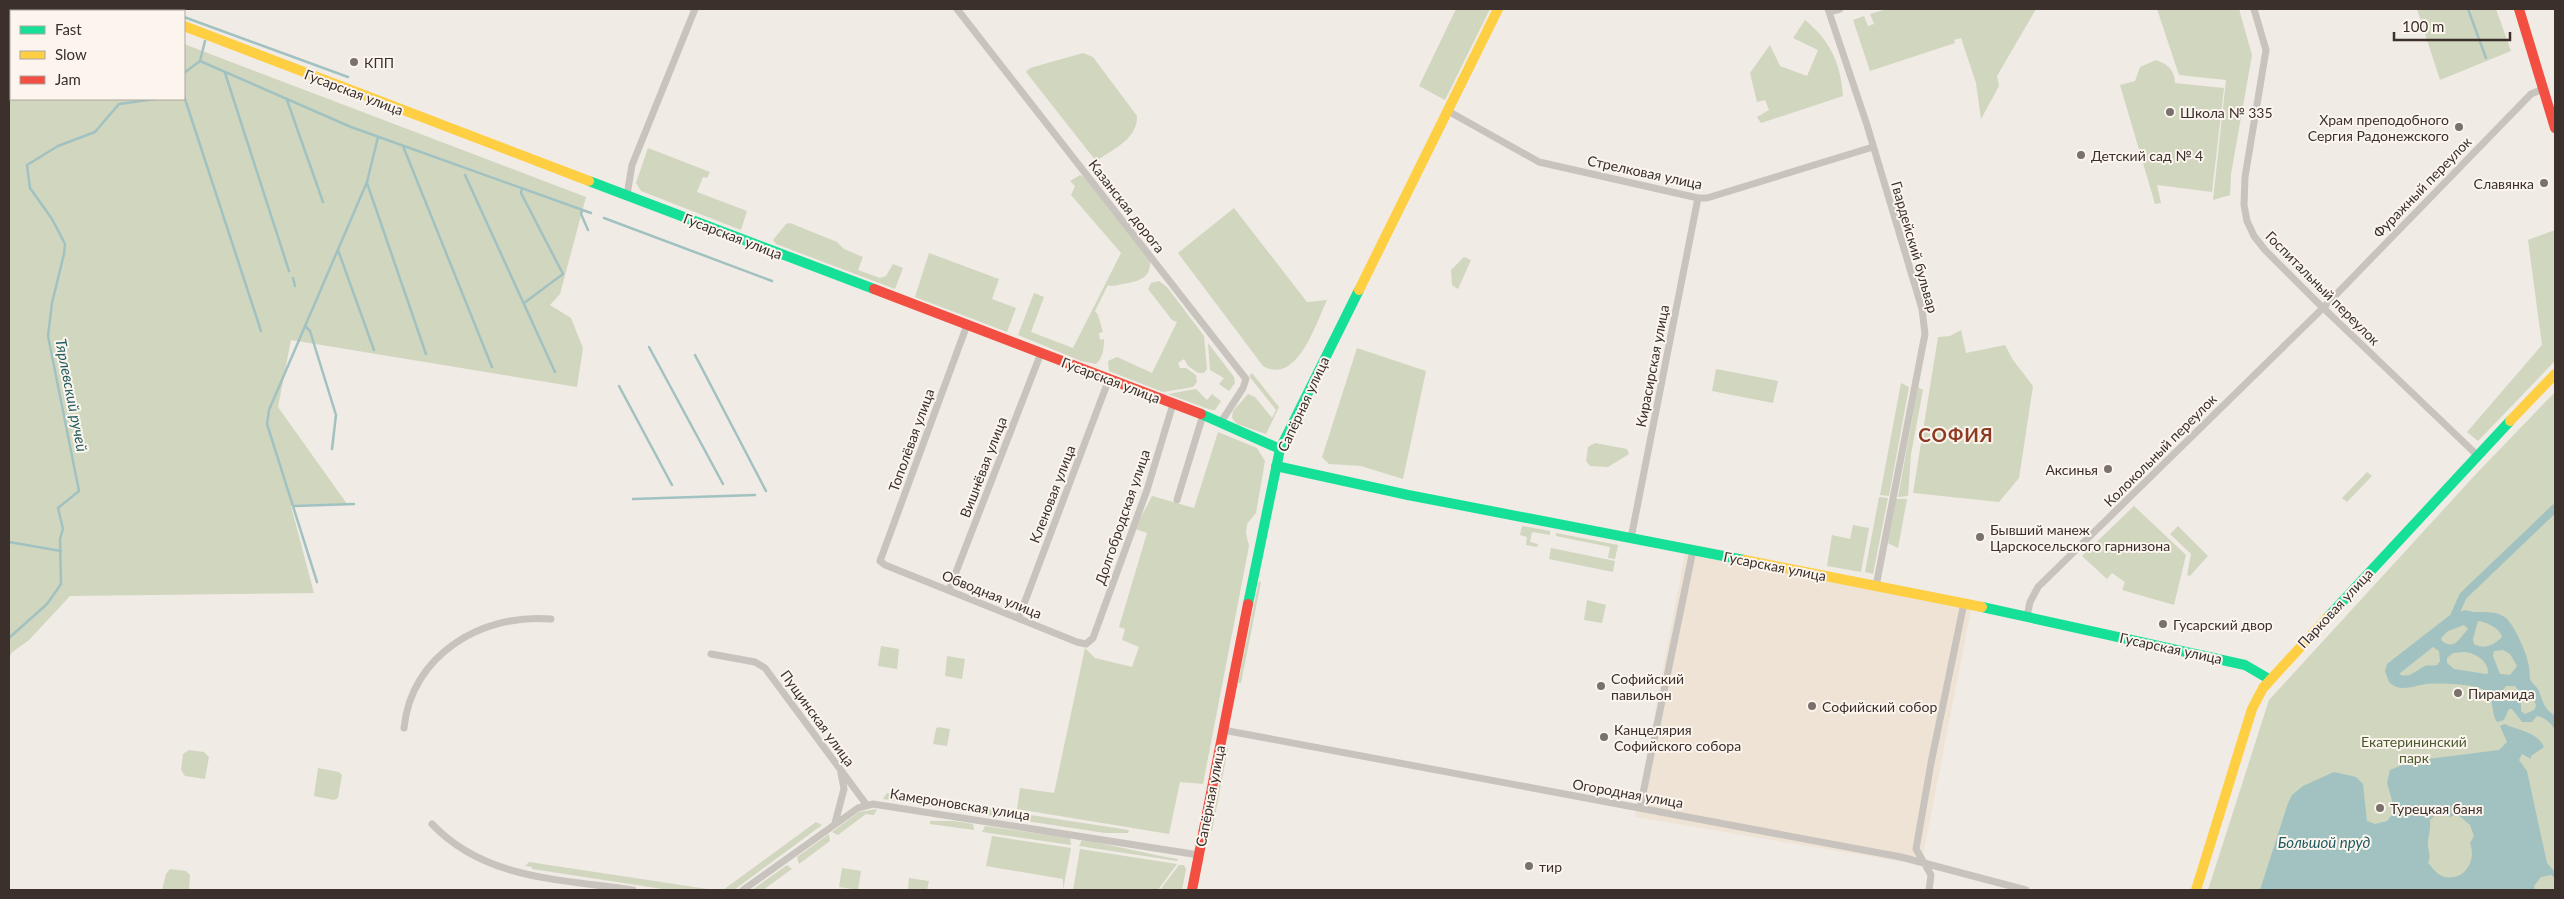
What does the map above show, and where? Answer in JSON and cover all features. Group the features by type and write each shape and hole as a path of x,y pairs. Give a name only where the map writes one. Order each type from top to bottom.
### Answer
{"street":[{"path":"627,195 632,165 695,9"},
{"name":"Казанская дорога","path":"957,9 1246,379 1243,388 1221,422"},
{"name":"Сапёрная улица","path":"1192,890 1280,449 1498,9"},
{"path":"1828,11 1840,9"},
{"name":"Госпитальный переулок","path":"2254,9 2266,50 2245,177 2244,205 2247,221 2254,236 2265,250 2323,308 2477,455"},
{"path":"2519,9 2555,128"},
{"name":"Гвардейский бульвар","path":"1828,11 1873,147 1922,309 1925,334 1876,586"},
{"name":"Гусарская улица","path":"185,26 1221,422 1280,449"},
{"name":"Фуражный переулок","path":"2323,308 2530,94 2543,88"},
{"name":"Стрелковая улица","path":"1448,111 1538,162 1698,198 1707,198 1873,147"},
{"name":"Кирасирская улица","path":"1631,538 1698,198"},
{"name":"Колокольный переулок","path":"2026,616 2030,602 2038,587 2323,308"},
{"name":"Тополёвая улица","path":"881,563 880,559 967,325"},
{"name":"Вишнёвая улица","path":"949,590 1041,353"},
{"name":"Парковая улица","path":"2196,890 2256,697 2269,679 2555,374"},
{"name":"Кленовая улица","path":"1019,617 1109,379"},
{"name":"Долгобродская улица","path":"1093,638 1147,490 1173,404"},
{"path":"1177,500 1203,416"},
{"name":"Гусарская улица","path":"1276,466 1408,495 2026,616 2245,665 2269,679"},
{"path":"1640,808 1693,550"},
{"name":"Обводная улица","path":"881,563 1081,643 1086,644 1093,638"},
{"path":"1929,890 1931,875 1916,849 1964,603"},
{"path":"404,728 411,696 421,678 435,660 458,640 493,624 519,618 551,618"},
{"name":"Пущинская улица","path":"711,654 755,662 765,668 866,804"},
{"name":"Огородная улица","path":"1223,730 1923,861 2026,890"},
{"path":"834,824 844,789 840,768"},
{"path":"743,890 834,824 866,804"},
{"name":"Камероновская улица","path":"866,804 889,806 1199,855"},
{"path":"432,824 459,848 480,860 511,871 633,890"}],"green space":[{"path":"1456,9 1490,9 1445,100 1419,86"},
{"path":"1887,9 2036,9 1997,76 1999,86 1981,119 1976,83 1961,38 1954,40 1955,43 1870,71 1853,20 1864,16 1868,26 1874,24 1870,14"},
{"path":"2157,9 2239,9 2252,55 2231,174 2230,195 2213,200 2226,80 2179,75"},
{"path":"2417,9 2496,9 2511,51 2440,80"},
{"path":"1805,20 1821,36 1833,54 1840,73 1843,96 1761,123 1757,117 1769,110 1765,100 1757,102 1750,73 1770,45 1780,66 1807,76 1818,50 1793,38"},
{"path":"9,21 10,100 185,100 185,44 586,197 560,294 550,305 571,318 583,348 577,387 291,340 278,407 347,504 291,506 314,593 70,596 29,640 11,653 9,663"},
{"path":"1083,53 1093,57 1137,116 1136,124 1129,137 1096,161 1026,72 1030,68"},
{"path":"2156,60 2170,68 2174,75 2175,83 2224,88 2212,192 2157,185 2161,203 2155,204 2120,85 2135,81 2140,67"},
{"path":"648,148 710,172 707,178 703,177 697,192 747,211 741,230 641,191 636,183"},
{"path":"1080,175 1084,177 1150,261 1148,272 1142,278 1134,282 1113,286 1108,285 1095,311 1103,332 1099,333 1100,340 1104,339 1102,356 1096,364 1081,361 1018,335 1034,293 1044,297 1031,332 1073,348 1121,253 1071,195 1075,186 1070,181"},
{"path":"1234,208 1307,302 1327,300 1304,349 1286,367 1275,370 1263,366 1178,253"},
{"path":"790,223 837,242 844,249 863,257 858,270 880,278 886,276 893,264 903,268 895,289 776,244 773,240 786,224"},
{"path":"2555,230 2555,361 2478,441 2467,432 2542,345 2528,240"},
{"path":"929,253 999,279 992,299 1016,308 1007,332 915,297"},
{"path":"1464,257 1471,260 1458,289 1452,285 1451,270"},
{"path":"1159,281 1167,287 1204,336 1207,369 1204,373 1198,373 1188,366 1184,359 1178,363 1180,368 1186,368 1196,375 1197,382 1193,387 1163,392 1109,371 1108,361 1117,357 1152,373 1177,322 1172,320 1148,289 1151,283"},
{"path":"1961,330 1966,353 2005,345 2013,360 2033,386 2019,478 1999,502 1913,493 1938,337 1950,336"},
{"path":"1208,343 1234,377 1235,383 1229,391 1219,384 1224,378 1210,370"},
{"path":"1357,348 1426,371 1403,479 1361,466 1329,464 1322,457"},
{"path":"1716,369 1778,381 1773,403 1712,391"},
{"path":"1252,373 1279,407 1266,434 1237,424 1232,418 1233,411 1248,394 1255,397 1272,418 1276,410 1249,376"},
{"path":"1901,383 1909,387 1889,496 1880,495"},
{"path":"1918,387 1923,390 1911,454 1908,496 1898,497"},
{"path":"1196,389 1207,400 1212,394 1221,401 1215,410 1168,394"},
{"name":"Екатерининский парк","path":"2555,392 2555,890 2208,890 2269,700 2476,474"},
{"path":"1218,432 1257,448 1265,461 1256,513 1247,524 1246,533 1249,546 1203,784 1180,782 1169,834 1017,809 1020,788 1054,793 1085,648 1095,658 1132,667 1139,647 1122,640 1125,629 1119,627 1147,533 1135,529 1152,496 1194,508"},
{"path":"1595,443 1627,449 1629,454 1608,467 1590,466 1586,461 1588,447"},
{"path":"2367,472 2372,476 2347,502 2342,498"},
{"path":"1879,497 1888,498 1873,574 1865,572"},
{"path":"1896,499 1907,499 1898,548 1888,543"},
{"path":"2134,506 2186,555 2174,605 2122,590 2125,582 2112,573 2107,579 2082,556"},
{"path":"1853,525 1869,528 1861,572 1827,566 1832,535 1850,539"},
{"path":"1522,526 1550,531 1550,535 1532,532 1530,542 1538,544 1537,547 1526,545 1527,537 1520,535"},
{"path":"2178,526 2208,556 2190,576 2187,575 2191,554 2170,534"},
{"path":"1556,533 1618,545 1615,559 1608,558 1610,547 1556,536"},
{"path":"1551,548 1615,561 1613,572 1549,559"},
{"path":"1259,581 1261,582 1241,683 1238,683"},
{"path":"1587,600 1606,605 1602,623 1584,620"},
{"path":"881,646 899,649 897,669 878,666"},
{"path":"947,656 965,659 962,679 945,676"},
{"path":"938,727 950,729 947,746 933,744"},
{"path":"1226,748 1228,748 1212,831 1210,831"},
{"path":"189,750 204,752 209,757 205,779 185,776 181,770 183,754"},
{"path":"318,768 339,772 342,775 338,798 334,800 314,796"},
{"path":"887,793 977,807 974,813 883,799"},
{"path":"985,808 1129,830 1128,833 1105,833 987,815"},
{"path":"877,809 874,815 866,814 838,835 832,832 859,812"},
{"path":"930,821 954,821 973,824 974,830 930,824"},
{"path":"816,822 822,825 734,890 723,890"},
{"path":"985,826 1070,838 1071,845 982,832"},
{"path":"829,834 830,841 799,864 797,857"},
{"path":"992,836 1071,848 1063,890 1063,879 986,866"},
{"path":"1082,840 1178,859 1177,861 1079,846"},
{"path":"1080,849 1177,864 1158,890 1073,890"},
{"path":"529,862 714,890 669,890 532,869 532,867 525,866"},
{"path":"787,865 792,869 763,890 752,890"},
{"path":"1179,865 1184,865 1186,869 1182,890 1160,890"},
{"path":"842,868 861,871 858,890 839,887"},
{"path":"170,869 186,871 190,875 189,890 162,890 166,874"},
{"path":"909,878 929,881 927,890 908,890"}],"shaded area":[{"path":"1687,543 1973,600 1921,865 1635,817"}],"water":[{"path":"2465,610 2491,612 2501,615 2510,622 2524,649 2530,679 2538,689 2546,708 2555,716 2555,731 2550,723 2537,716 2532,722 2522,722 2512,709 2509,709 2504,720 2497,722 2490,696 2484,690 2477,687 2458,684 2426,684 2402,688 2389,682 2385,671 2387,664 2450,615","holes":["2478,621 2496,628 2502,637 2485,647 2474,644 2473,639","2464,625 2468,629 2454,644 2447,644 2441,638 2448,631","2433,647 2439,651 2440,661 2437,665 2425,666 2410,675 2399,674","2503,650 2510,654 2517,666 2510,675 2500,674 2493,656 2494,651","2463,652 2472,654 2483,661 2488,669 2488,673 2454,669 2447,663 2447,658 2453,653","2506,686 2515,686 2518,690 2509,701 2504,697 2503,690","2530,694 2533,696 2536,706 2534,710 2525,714 2521,711 2521,702 2525,695"]},
{"name":"Большой пруд","path":"2505,724 2532,735 2544,747 2531,756 2531,759 2522,754 2519,760 2527,771 2547,863 2555,872 2555,878 2551,875 2541,877 2534,886 2535,890 2260,890 2288,803 2292,795 2303,786 2334,772 2356,777 2363,784 2367,821 2375,824 2387,821 2395,811 2387,783 2390,770 2412,761 2499,750 2507,742 2500,726","holes":["2440,810 2450,817 2457,814 2470,825 2474,836 2470,843 2472,858 2469,865 2466,871 2454,877 2438,874 2428,863 2430,857 2428,844 2430,820"]}],"waterway":[{"path":"2468,9 2486,58"},
{"path":"185,17 348,77"},
{"name":"Тярлевский ручей","path":"185,72 200,61 205,41"},
{"path":"200,61 351,127 591,213"},
{"path":"225,73 289,271"},
{"path":"185,99 261,331"},
{"name":"Тярлевский ручей","path":"9,638 47,604 61,584 60,539 63,529 58,508 79,491 48,336 52,303 65,244 52,219 30,188 27,165 58,146 95,132 119,104 148,100"},
{"path":"287,100 323,202"},
{"path":"317,582 267,424 269,410 367,182 378,137"},
{"path":"403,146 492,367"},
{"path":"465,175 555,372"},
{"path":"367,183 426,354"},
{"path":"522,188 521,193 563,274 524,303"},
{"path":"582,211 581,214 588,230"},
{"path":"604,218 772,281"},
{"path":"338,250 374,350"},
{"path":"293,278 295,286"},
{"path":"305,326 310,331 336,415 332,449"},
{"path":"649,347 723,484"},
{"path":"695,355 766,491"},
{"path":"619,386 672,485"},
{"path":"633,499 755,495"},
{"path":"295,506 354,504"},
{"path":"2455,614 2463,596 2555,508"},
{"path":"9,542 61,551"}],"traffic: fast":[{"path":"589,181 874,289"},
{"path":"1248,604 1280,449 1359,290"},
{"path":"1201,414 1280,449"},
{"path":"2328,617 2510,421"},
{"path":"1276,466 1408,495 1744,560"},
{"path":"1982,607 2245,665 2269,679"}],"traffic: slow":[{"path":"1359,290 1498,9"},
{"path":"185,26 589,181"},
{"path":"2510,421 2555,374"},
{"path":"1744,560 1982,607"},
{"path":"2196,890 2252,709 2263,688 2328,617"}],"traffic: jam":[{"path":"2519,9 2555,128"},
{"path":"874,289 1201,414"},
{"path":"1192,890 1248,604"}],"place":[{"name":"КПП","path":"354,62"},
{"name":"Школа № 335","path":"2170,112"},
{"name":"Храм преподобного Сергия Радонежского","path":"2459,127"},
{"name":"Детский сад № 4","path":"2081,155"},
{"name":"Славянка","path":"2544,183"},
{"name":"Аксинья","path":"2108,469"},
{"name":"Бывший манеж Царскосельского гарнизона","path":"1980,537"},
{"name":"Гусарский двор","path":"2163,624"},
{"name":"Софийский павильон","path":"1601,686"},
{"name":"Пирамида","path":"2458,693"},
{"name":"Софийский собор","path":"1812,706"},
{"name":"Канцелярия Софийского собора","path":"1604,737"},
{"name":"Турецкая баня","path":"2380,808"},
{"name":"тир","path":"1529,866"}],"district":[{"name":"СОФИЯ","path":"1956,434"}]}
